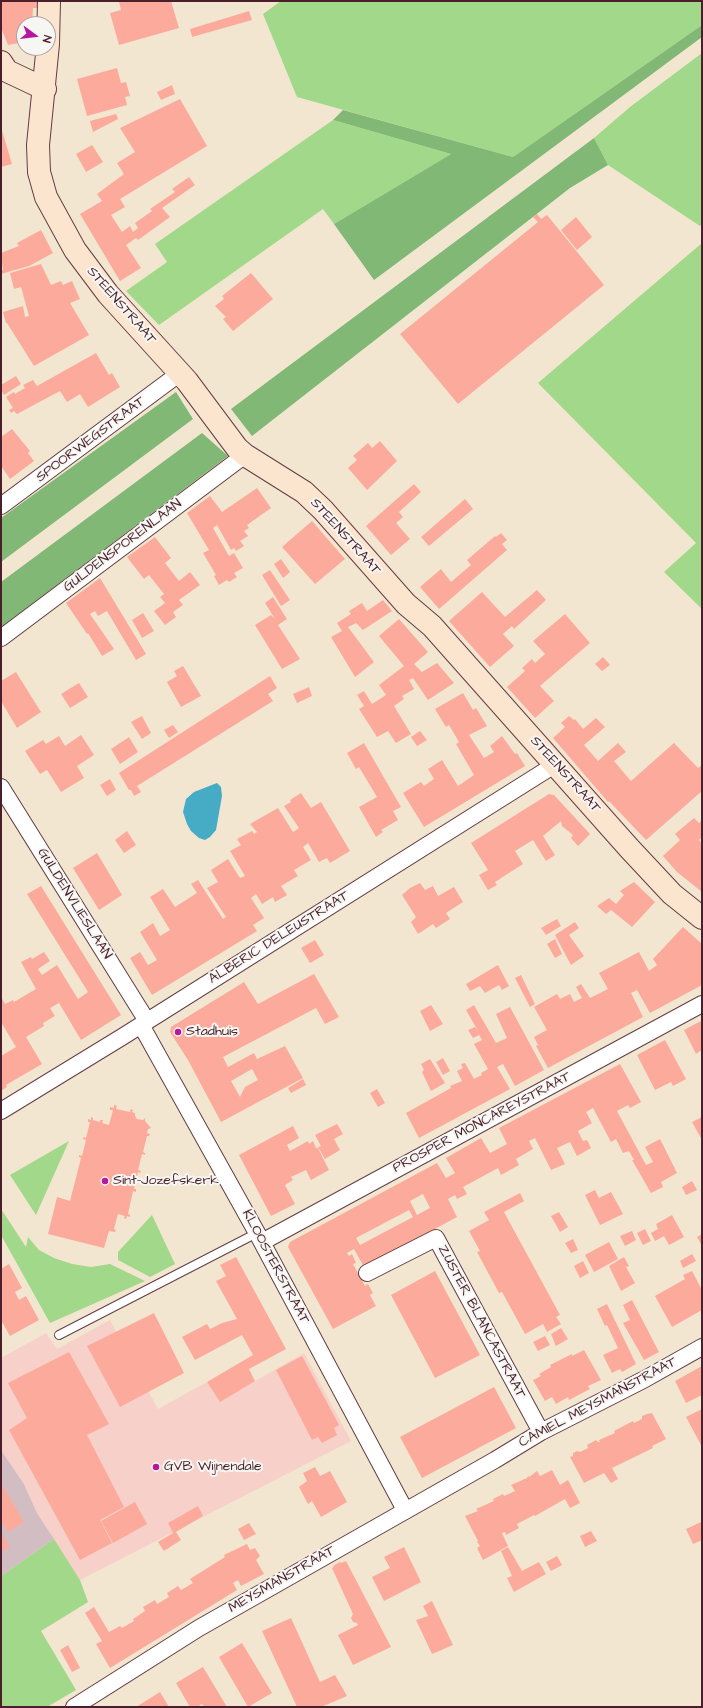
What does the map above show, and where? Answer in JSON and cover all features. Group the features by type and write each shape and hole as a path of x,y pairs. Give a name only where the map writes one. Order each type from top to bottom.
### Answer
{"street":[{"name":"STEENSTRAAT","path":"49,1 45,89 38,145 39,172 46,197 74,250 108,294 183,377 241,451 304,492 323,510 406,604 432,626 629,848 672,894 702,918"},
{"path":"1,62 8,70 45,89"},
{"name":"SPOORWEGSTRAAT","path":"1,506 183,377"},
{"name":"GULDENSPORENLAAN","path":"1,638 241,451"},
{"name":"ALBERIC DELEUSTRAAT","path":"1,1111 556,764"},
{"name":"GULDENVLIESLAAN","path":"1,787 144,1023"},
{"name":"PROSPER MONCAREYSTRAAT","path":"259,1237 702,1004"},
{"name":"KLOOSTERSTRAAT","path":"144,1023 405,1510"},
{"name":"ZUSTER BLANCASTRAAT","path":"367,1273 436,1238 541,1432"},
{"name":"CAMIEL MEYSMANSTRAAT","path":"495,1460 541,1432 645,1379 702,1347"},
{"name":"MEYSMANSTRAAT","path":"74,1707 199,1628 495,1460"}],"lane":[{"path":"59,1335 259,1237"}],"shaded area":[{"name":"GVB Wijnendale","path":"110,1320 158,1409 207,1382 220,1401 304,1353 351,1441 80,1580 37,1513 24,1484 1,1450 1,1358 46,1333 57,1349"},
{"path":"1,1450 24,1484 37,1513 54,1539 1,1576"}],"green space":[{"path":"281,1 702,1 702,25 513,157 297,97 263,14"},
{"path":"702,25 702,37 374,280 334,224 451,154 333,120 343,110 513,157"},
{"path":"702,53 702,224 700,226 608,165 594,138 630,107"},
{"path":"333,120 451,154 334,224 323,209 159,325 126,291 167,262 155,244"},
{"path":"594,138 608,165 570,188 252,436 231,409"},
{"path":"702,243 702,609 664,572 696,543 538,383"},
{"path":"176,392 193,419 1,562 1,518"},
{"path":"202,433 228,456 1,627 1,582"},
{"path":"69,1141 36,1215 10,1175"},
{"path":"1,1209 26,1247 28,1237 39,1250 54,1258 72,1264 91,1267 110,1264 145,1281 50,1323 1,1235"},
{"path":"152,1215 175,1264 150,1277 118,1260 118,1252"},
{"path":"54,1539 80,1580 88,1602 41,1631 76,1690 47,1707 1,1707 1,1576"}],"water":[{"path":"217,783 221,787 222,796 216,830 205,840 199,838 191,831 183,812 186,799 194,792"}],"building":[{"path":"1,1 37,1 37,8 33,8 32,16 16,16 16,44 8,45 1,28"},
{"path":"171,1 179,28 119,45 110,13 121,10 119,2"},
{"path":"249,11 252,20 192,37 190,29"},
{"path":"117,68 121,83 126,82 130,96 125,97 127,105 87,116 77,79"},
{"path":"172,85 175,94 161,100 157,92"},
{"path":"180,99 207,146 120,199 125,207 111,215 122,232 130,226 133,232 138,228 135,223 152,211 150,209 175,192 172,189 189,177 195,185 162,208 170,217 138,240 136,238 126,245 141,268 120,281 80,214 102,201 97,194 124,174 117,163 135,152 120,128"},
{"path":"116,114 118,119 93,132 90,121"},
{"path":"1,127 12,164 1,167"},
{"path":"92,145 103,162 86,172 76,154"},
{"path":"537,214 541,219 547,215 604,285 458,404 400,334 538,222 533,217"},
{"path":"576,217 592,237 577,250 561,230"},
{"path":"41,230 53,253 29,266 1,274 1,270 3,270 1,253 19,246 17,243"},
{"path":"41,264 51,285 61,281 63,285 72,281 80,299 70,303 89,335 34,366 6,323 3,312 23,306 25,317 29,316 21,287 14,289 10,273"},
{"path":"251,273 273,299 233,331 223,319 226,317 215,306 224,299 222,296"},
{"path":"96,353 109,375 112,373 120,387 88,407 80,394 67,402 60,391 17,414 14,411 11,413 9,410 13,408 6,397 25,388 23,385 33,380 37,386"},
{"path":"16,376 21,384 4,395 1,390 1,385"},
{"path":"12,429 30,451 28,453 34,461 10,479 1,466 1,437"},
{"path":"380,441 397,461 367,490 348,468 357,460 353,456 368,443 372,448"},
{"path":"414,484 421,492 399,512 403,517 396,523 410,539 391,555 366,526"},
{"path":"257,488 271,508 247,525 249,528 244,531 248,536 240,541 244,546 236,551 234,548 231,550 217,525 213,528 229,556 234,553 243,568 234,573 237,577 229,582 227,580 219,585 214,576 216,575 203,553 209,550 187,513 210,496 222,512"},
{"path":"465,499 473,509 429,546 421,537"},
{"path":"312,521 345,559 315,584 282,547"},
{"path":"501,533 507,540 502,544 507,550 439,609 420,587 441,569 451,582 471,565 467,560 495,536 496,537"},
{"path":"155,537 171,558 165,563 179,581 190,572 200,585 179,600 183,605 173,612 176,617 165,625 154,611 165,603 160,597 164,594 149,575 144,579 127,557"},
{"path":"281,559 290,572 283,578 274,564"},
{"path":"270,570 290,600 281,606 262,575"},
{"path":"100,578 146,654 136,660 107,611 98,616 95,611 90,614 114,649 102,656 88,633 87,634 66,603"},
{"path":"537,590 546,600 514,629 512,626 503,634 514,646 490,667 449,621 482,592 505,617"},
{"path":"273,597 287,619 278,625 300,659 282,669 255,625 271,615 275,619 265,603"},
{"path":"383,600 392,611 363,630 356,623 348,627 374,662 355,677 331,637 342,631 337,623 351,614 349,611 362,603 367,611"},
{"path":"143,613 154,631 142,638 132,620"},
{"path":"565,614 590,643 540,686 554,701 535,718 507,687 525,671 522,668 532,659 535,663 545,654 533,641"},
{"path":"399,619 428,652 414,664 422,672 437,663 454,683 428,700 413,678 409,680 414,689 402,696 404,699 394,706 411,734 396,743 388,731 377,737 359,709 364,706 357,695 364,691 372,704 386,695 379,685 404,666 379,636"},
{"path":"603,657 610,665 602,671 595,664"},
{"path":"183,666 201,696 181,707 167,682 177,676 174,671"},
{"path":"16,672 41,712 17,728 1,701 1,681"},
{"path":"270,676 277,688 268,694 273,701 137,786 141,792 134,796 119,773"},
{"path":"79,683 88,697 70,708 61,694"},
{"path":"309,687 312,696 297,703 293,694"},
{"path":"463,693 473,710 476,708 487,726 469,735 484,758 494,752 490,746 502,736 515,754 517,753 525,766 424,827 403,793 421,782 424,786 434,779 428,769 442,760 458,786 474,775 456,744 459,742 449,725 446,727 435,709"},
{"path":"142,716 151,733 142,739 131,722"},
{"path":"569,716 574,720 575,719 583,729 596,718 605,727 584,745 598,761 618,743 626,752 614,761 631,781 674,743 698,768 702,765 702,791 646,840 609,801 608,802 553,738 565,727 561,723"},
{"path":"173,725 178,732 169,738 164,730"},
{"path":"420,731 427,740 417,746 411,737"},
{"path":"81,735 94,755 77,766 84,778 61,792 47,770 40,774 25,751 43,740 46,744 59,736 65,746"},
{"path":"129,737 138,752 120,764 111,749"},
{"path":"364,743 401,807 393,811 398,820 381,830 383,832 376,837 359,807 377,797 359,767 356,769 347,753"},
{"path":"110,779 116,790 107,796 100,785"},
{"path":"301,793 311,808 321,802 350,851 330,863 327,858 319,862 308,843 303,847 311,860 294,870 298,876 281,886 287,895 275,902 273,897 262,904 256,894 251,898 264,918 253,925 257,931 152,995 130,958 140,952 148,965 157,960 140,932 153,923 160,936 170,930 150,897 163,889 175,907 197,893 191,884 198,880 223,919 226,917 207,888 218,882 211,870 228,859 240,878 245,876 230,851 241,845 237,839 252,831 254,834 257,832 250,824 278,808 293,832 299,828 284,806"},
{"path":"549,794 554,795 590,834 578,846 571,838 573,835 562,826 561,821 543,836 555,855 546,861 533,840 515,851 523,864 495,882 497,885 488,890 479,875 488,870 471,843"},
{"path":"694,818 699,823 702,820 702,837 699,840 702,844 702,892 677,872 663,856 680,840 675,834"},
{"path":"127,831 136,845 124,853 115,840"},
{"path":"97,853 122,895 99,910 73,868"},
{"path":"634,882 655,902 632,927 611,910 606,914 597,906 609,898 616,904 624,895 620,891"},
{"path":"420,883 425,890 433,886 438,896 454,887 463,902 446,913 450,919 436,928 433,924 418,934 411,922 416,917 402,895 410,888"},
{"path":"41,886 121,1015 81,1040 59,1003 50,1008 55,1016 43,1023 44,1026 26,1037 42,1064 6,1085 7,1087 1,1091 1,1056 16,1047 1,1022 1,997 5,1004 13,1000 14,1002 36,989 21,962 31,957 32,959 44,952 50,961 38,969 42,975 57,965 78,999 88,992 27,894"},
{"path":"557,919 561,926 546,935 541,928"},
{"path":"575,922 579,928 569,935 584,956 571,965 555,935"},
{"path":"683,927 702,944 702,985 650,1013 637,990 631,993 643,1017 548,1068 536,1046 538,1045 534,1037 547,1030 534,1007 557,994 560,999 570,994 574,1002 582,998 576,987 581,984 590,998 608,989 599,973 639,952 649,971 657,965 653,959"},
{"path":"555,939 562,954 555,958 547,944"},
{"path":"315,940 324,955 310,963 301,948"},
{"path":"498,965 509,986 502,990 499,985 485,993 480,986 470,991 466,984"},
{"path":"314,974 339,1017 325,1024 316,1008 223,1057 228,1067 254,1053 257,1059 285,1046 303,1078 221,1122 188,1060 170,1032 171,1027 244,982 258,1004","holes":["252,1069 258,1080 245,1087 240,1097 231,1081"]},
{"path":"521,975 535,1004 530,1007 515,978"},
{"path":"431,1005 443,1024 430,1031 420,1011"},
{"path":"474,1005 496,1043 507,1038 496,1014 510,1007 544,1070 515,1086 503,1064 497,1067 510,1089 419,1138 406,1113 451,1088 450,1086 462,1081 457,1071 463,1068 461,1064 465,1063 474,1079 482,1075 481,1073 488,1069 474,1044 482,1040 479,1035 473,1038 468,1030 475,1027 478,1031 466,1010"},
{"path":"701,1021 702,1050 696,1054 684,1030"},
{"path":"665,1040 686,1079 673,1086 671,1082 655,1090 637,1055"},
{"path":"443,1058 450,1071 443,1075 436,1062"},
{"path":"430,1059 445,1083 431,1091 422,1072 424,1070 421,1064"},
{"path":"620,1064 641,1102 630,1108 628,1105 617,1111 646,1165 653,1162 645,1147 660,1139 677,1173 661,1182 663,1187 651,1193 632,1160 634,1160 629,1151 623,1153 616,1139 611,1142 593,1108 586,1112 592,1123 578,1131 583,1141 587,1140 591,1148 577,1156 570,1142 557,1148 565,1164 551,1170 535,1138 529,1141 533,1149 516,1159 519,1165 501,1175 498,1168 463,1187 467,1194 457,1199 455,1195 448,1199 457,1217 364,1267 354,1249 347,1253 349,1256 352,1254 356,1263 353,1264 365,1286 368,1284 373,1293 370,1295 376,1306 333,1329 288,1247 290,1242 437,1163 446,1178 455,1173 446,1158 481,1138 490,1153 507,1144 499,1128","holes":["423,1194 430,1208 417,1215 410,1201","409,1210 413,1217 360,1245 356,1238"]},
{"path":"303,1079 306,1085 291,1093 288,1088"},
{"path":"377,1089 385,1103 378,1107 370,1093"},
{"name":"Sint-Jozefskerk","path":"114,1105 117,1106 116,1109 130,1112 131,1109 133,1110 132,1112 135,1113 137,1119 143,1120 145,1118 145,1121 151,1128 148,1129 147,1133 150,1134 147,1136 143,1152 145,1155 142,1154 138,1170 141,1171 140,1173 138,1172 134,1189 136,1189 136,1192 133,1191 128,1214 130,1217 127,1216 126,1219 124,1218 125,1216 118,1214 114,1229 116,1230 115,1232 109,1231 104,1248 48,1234 57,1197 70,1201 81,1158 79,1155 82,1156 86,1140 83,1139 84,1137 86,1138 90,1122 88,1122 88,1119 91,1120 91,1117 93,1120 100,1122 100,1120 103,1120 102,1123 109,1125 113,1110 110,1110 110,1107 114,1108"},
{"path":"702,1117 702,1140 692,1122"},
{"path":"337,1124 343,1134 334,1139 340,1150 325,1159 318,1147 321,1146 315,1135"},
{"path":"293,1126 299,1138 287,1145 290,1151 308,1141 309,1144 313,1141 329,1170 311,1180 306,1170 291,1177 293,1180 285,1185 295,1204 271,1216 239,1155"},
{"path":"692,1181 697,1190 686,1195 682,1187"},
{"path":"595,1190 599,1198 611,1192 623,1214 600,1225 585,1195"},
{"path":"520,1193 524,1201 504,1212 560,1315 556,1317 561,1324 547,1332 543,1324 525,1334 502,1292 499,1293 477,1252 480,1251 469,1231 489,1220 484,1212"},
{"path":"559,1212 568,1227 560,1232 551,1216"},
{"path":"672,1215 684,1237 669,1245 664,1236 655,1241 651,1233 658,1229 656,1224"},
{"path":"645,1229 651,1241 643,1245 637,1233"},
{"path":"632,1231 636,1240 625,1246 620,1236"},
{"path":"702,1234 702,1246 697,1237"},
{"path":"573,1239 578,1250 571,1253 565,1243"},
{"path":"609,1242 618,1259 594,1272 585,1255"},
{"path":"692,1254 696,1261 683,1268 680,1261"},
{"path":"236,1257 286,1349 249,1369 255,1381 220,1402 207,1382 253,1355 242,1335 195,1360 182,1337 207,1324 210,1329 222,1323 237,1319 216,1281 226,1276 220,1265"},
{"path":"624,1257 629,1266 626,1267 635,1283 621,1291 609,1266"},
{"path":"583,1261 589,1273 580,1278 574,1266"},
{"path":"9,1264 22,1288 15,1292 19,1300 26,1296 39,1320 10,1336 1,1320 1,1269"},
{"path":"435,1271 480,1355 435,1378 391,1295"},
{"path":"692,1271 702,1290 702,1310 672,1327 655,1296 685,1279 683,1275"},
{"path":"632,1300 659,1352 644,1360 623,1323 630,1320 623,1305"},
{"path":"607,1304 636,1364 622,1372 620,1369 612,1373 603,1355 618,1348 607,1325 605,1326 597,1309"},
{"path":"154,1313 184,1373 120,1407 87,1346"},
{"path":"561,1328 568,1339 556,1346 551,1334"},
{"path":"545,1336 550,1345 538,1351 533,1342"},
{"path":"584,1350 601,1380 588,1386 590,1389 569,1400 568,1397 556,1404 552,1397 545,1401 533,1380 541,1376 539,1374 551,1367 550,1365"},
{"path":"69,1352 109,1424 87,1435 124,1507 100,1520 112,1543 80,1560 9,1430 27,1418 8,1383"},
{"path":"302,1356 339,1425 334,1428 337,1435 322,1443 318,1437 312,1440 276,1370"},
{"path":"702,1366 702,1395 686,1403 675,1381"},
{"path":"494,1387 516,1428 422,1478 400,1437"},
{"path":"702,1409 702,1447 686,1417"},
{"path":"652,1413 666,1439 652,1446 653,1448 612,1468 618,1479 611,1483 604,1473 584,1483 570,1457 573,1456 573,1453 577,1451 580,1452 588,1448 587,1445 596,1440 600,1442 599,1440 615,1433 614,1431 633,1421 634,1423 642,1419 642,1416"},
{"path":"315,1467 320,1476 330,1471 347,1502 321,1517 312,1501 308,1504 299,1487 307,1481 303,1473"},
{"path":"552,1470 560,1485 568,1480 580,1503 570,1508 565,1499 535,1516 534,1515 517,1524 519,1528 506,1535 505,1532 502,1533 508,1546 483,1560 477,1548 480,1546 477,1542 478,1541 465,1516 478,1511 476,1509 494,1501 493,1499 503,1494 504,1496 515,1491 511,1485 527,1478 528,1476 529,1477 537,1471 540,1476"},
{"path":"1,1483 24,1522 8,1532 1,1520"},
{"path":"135,1502 147,1524 113,1543 101,1521"},
{"path":"198,1506 203,1516 176,1532 181,1540 164,1551 158,1542 173,1533 168,1523"},
{"path":"701,1522 702,1540 693,1544 686,1529"},
{"path":"249,1523 256,1534 244,1540 238,1529"},
{"path":"591,1531 597,1541 585,1547 580,1536"},
{"path":"1,1533 10,1547 1,1552"},
{"path":"247,1544 250,1550 255,1548 260,1556 256,1560 264,1574 241,1586 238,1580 233,1583 237,1590 110,1668 96,1644 102,1641 85,1613 94,1607 109,1632 120,1626 122,1628 134,1621 133,1619 145,1611 143,1607 155,1600 157,1604 169,1597 167,1593 178,1586 181,1590 193,1583 190,1579 225,1557 224,1555"},
{"path":"404,1547 421,1582 384,1601 372,1577 390,1568 384,1557"},
{"path":"508,1547 522,1571 539,1562 546,1574 514,1592 507,1578 512,1576 501,1551"},
{"path":"557,1556 562,1565 551,1571 546,1562"},
{"path":"346,1561 391,1647 353,1665 338,1635 358,1625 357,1623 353,1622 351,1618 353,1614 332,1568 340,1562"},
{"path":"432,1601 453,1645 432,1654 416,1620 428,1616 423,1606"},
{"path":"291,1618 320,1682 335,1675 347,1696 321,1707 297,1707 262,1631"},
{"path":"242,1643 272,1693 248,1707 219,1657"},
{"path":"68,1645 80,1668 72,1672 60,1650"},
{"path":"203,1667 227,1707 204,1707 202,1704 197,1707 190,1707 176,1683"},
{"path":"160,1692 169,1707 136,1707"}],"place":[{"name":"Stadhuis","path":"178,1032"},
{"name":"Sint-Jozefskerk","path":"105,1181"},
{"name":"GVB Wijnendale","path":"156,1467"}]}
